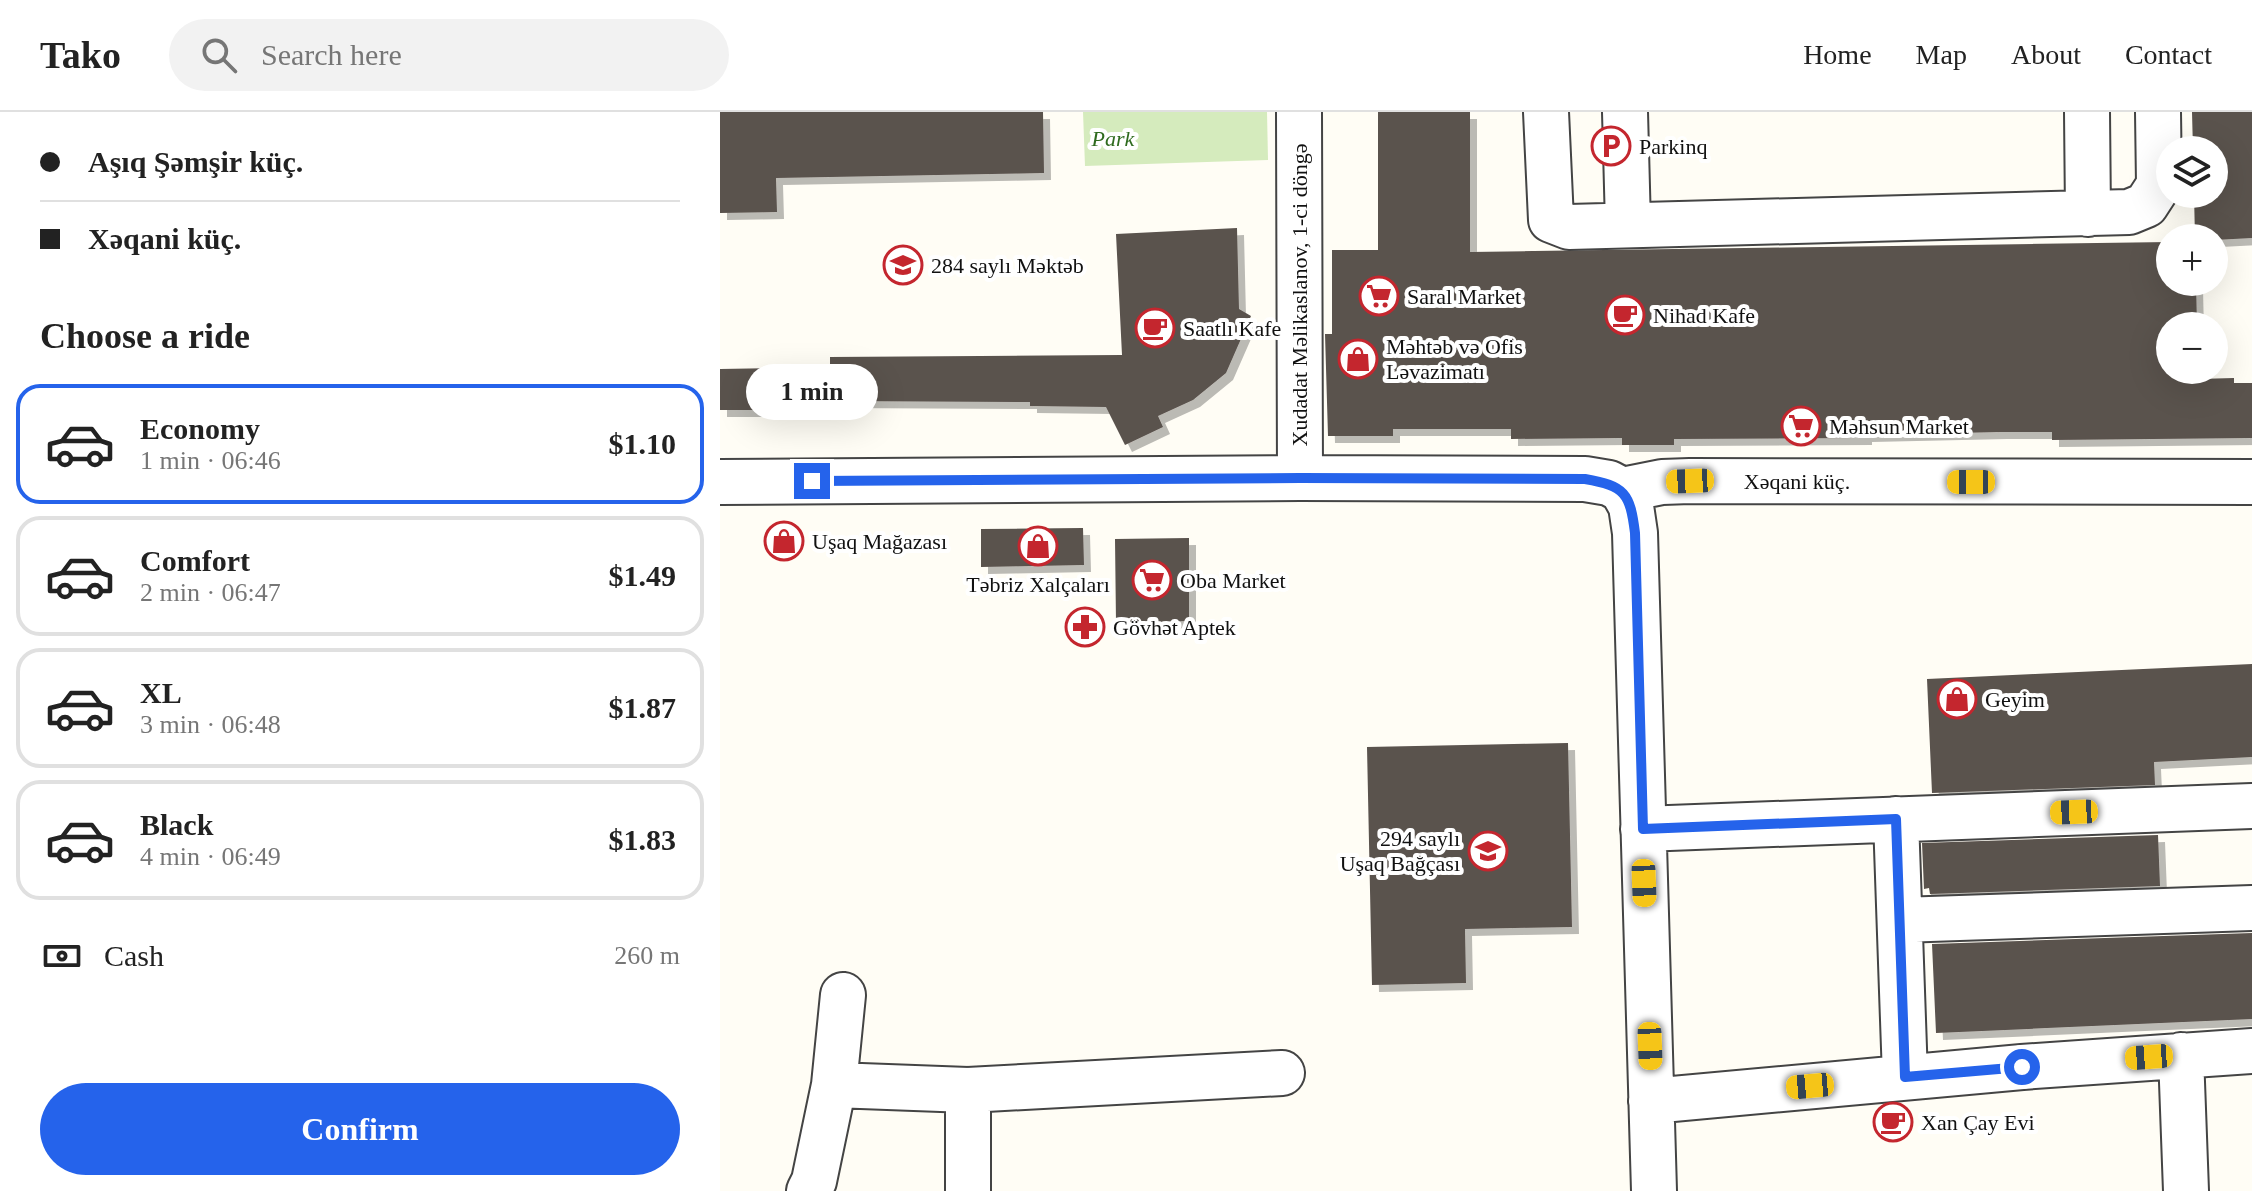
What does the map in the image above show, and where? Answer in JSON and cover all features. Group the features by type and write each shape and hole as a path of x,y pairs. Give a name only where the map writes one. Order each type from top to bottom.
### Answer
{"street":[{"name":"Xudadat Məlikaslanov, 1-ci döngə","path":"1299,112 1300,478"},
{"path":"1546,112 1551,220 1569,227 2129,212 2146,205 2159,185 2158,112"},
{"path":"1625,112 1628,225"},
{"path":"2087,112 2088,214"},
{"name":"Xəqani küç.","path":"720,482 1585,479 1609,483 1622,490 1662,482 1690,481 2252,482"},
{"path":"1622,490 1631,506 1635,533 1654,1191"},
{"path":"1643,829 2252,806"},
{"path":"1896,819 1905,1077"},
{"path":"1900,920 2252,908"},
{"path":"809,1191 814,1181 834,1085 843,995"},
{"path":"1651,1101 1905,1077 2252,1051"},
{"path":"2181,1055 2186,1191"},
{"path":"834,1085 968,1090 1282,1073"},
{"path":"968,1090 968,1191"}],"green space":[{"name":"Park","path":"1083,112 1267,112 1268,160 1085,166"}],"building":[{"path":"720,112 1043,112 1044,173 776,178 777,212 720,213"},
{"path":"1378,112 1470,112 1470,252 2156,242 2156,296 2196,296 2197,312 2156,312 2156,384 2228,384 2228,378 2234,378 2234,383 2252,383 2252,438 2052,440 2052,432 2000,432 1865,435 1865,438 1674,439 1674,445 1622,445 1622,438 1511,439 1511,429 1393,429 1393,436 1328,436 1325,334 1332,334 1332,250 1378,250"},
{"path":"2192,112 2252,112 2252,238 2228,239 2228,224 2195,224 2194,208 2228,208 2228,136 2193,136"},
{"path":"1237,228 1239,309 1251,316 1226,373 1193,400 1158,416 1163,427 1125,445 1106,407 1030,406 1030,402 830,401 830,357 1122,355 1116,234"},
{"path":"823,367 823,403 762,404 762,410 720,410 720,369"},
{"path":"1083,528 1084,565 981,567 981,529"},
{"name":"Oba Market","path":"1189,538 1189,621 1116,623 1115,539"},
{"path":"2252,664 2252,757 2154,762 2155,785 1932,793 1927,679"},
{"path":"1568,743 1572,927 1465,929 1466,983 1372,985 1367,747"},
{"path":"2158,835 2160,886 1930,894 1929,888 1924,889 1922,843"},
{"path":"2252,933 2252,1019 1936,1033 1932,944"}],"place":[{"name":"Parkinq","path":"1611,146"},
{"name":"284 saylı Məktəb","path":"903,265"},
{"name":"Saral Market","path":"1379,296"},
{"name":"Nihad Kafe","path":"1625,315"},
{"name":"Saatlı Kafe","path":"1155,328"},
{"name":"Məhtəb və Ofis Ləvazimatı","path":"1358,359"},
{"name":"Məhsun Market","path":"1801,426"},
{"name":"Uşaq Mağazası","path":"784,541"},
{"name":"Təbriz Xalçaları","path":"1038,546"},
{"name":"Oba Market","path":"1152,580"},
{"name":"Gövhət Aptek","path":"1085,627"},
{"name":"Geyim","path":"1957,699"},
{"name":"294 saylı Uşaq Bağçası","path":"1488,851"},
{"name":"Xan Çay Evi","path":"1893,1122"}],"route":[{"path":"812,481 1300,478 1585,479 1609,483 1622,490 1631,506 1635,533 1643,829 1896,819 1905,1077 2022,1067"}]}
